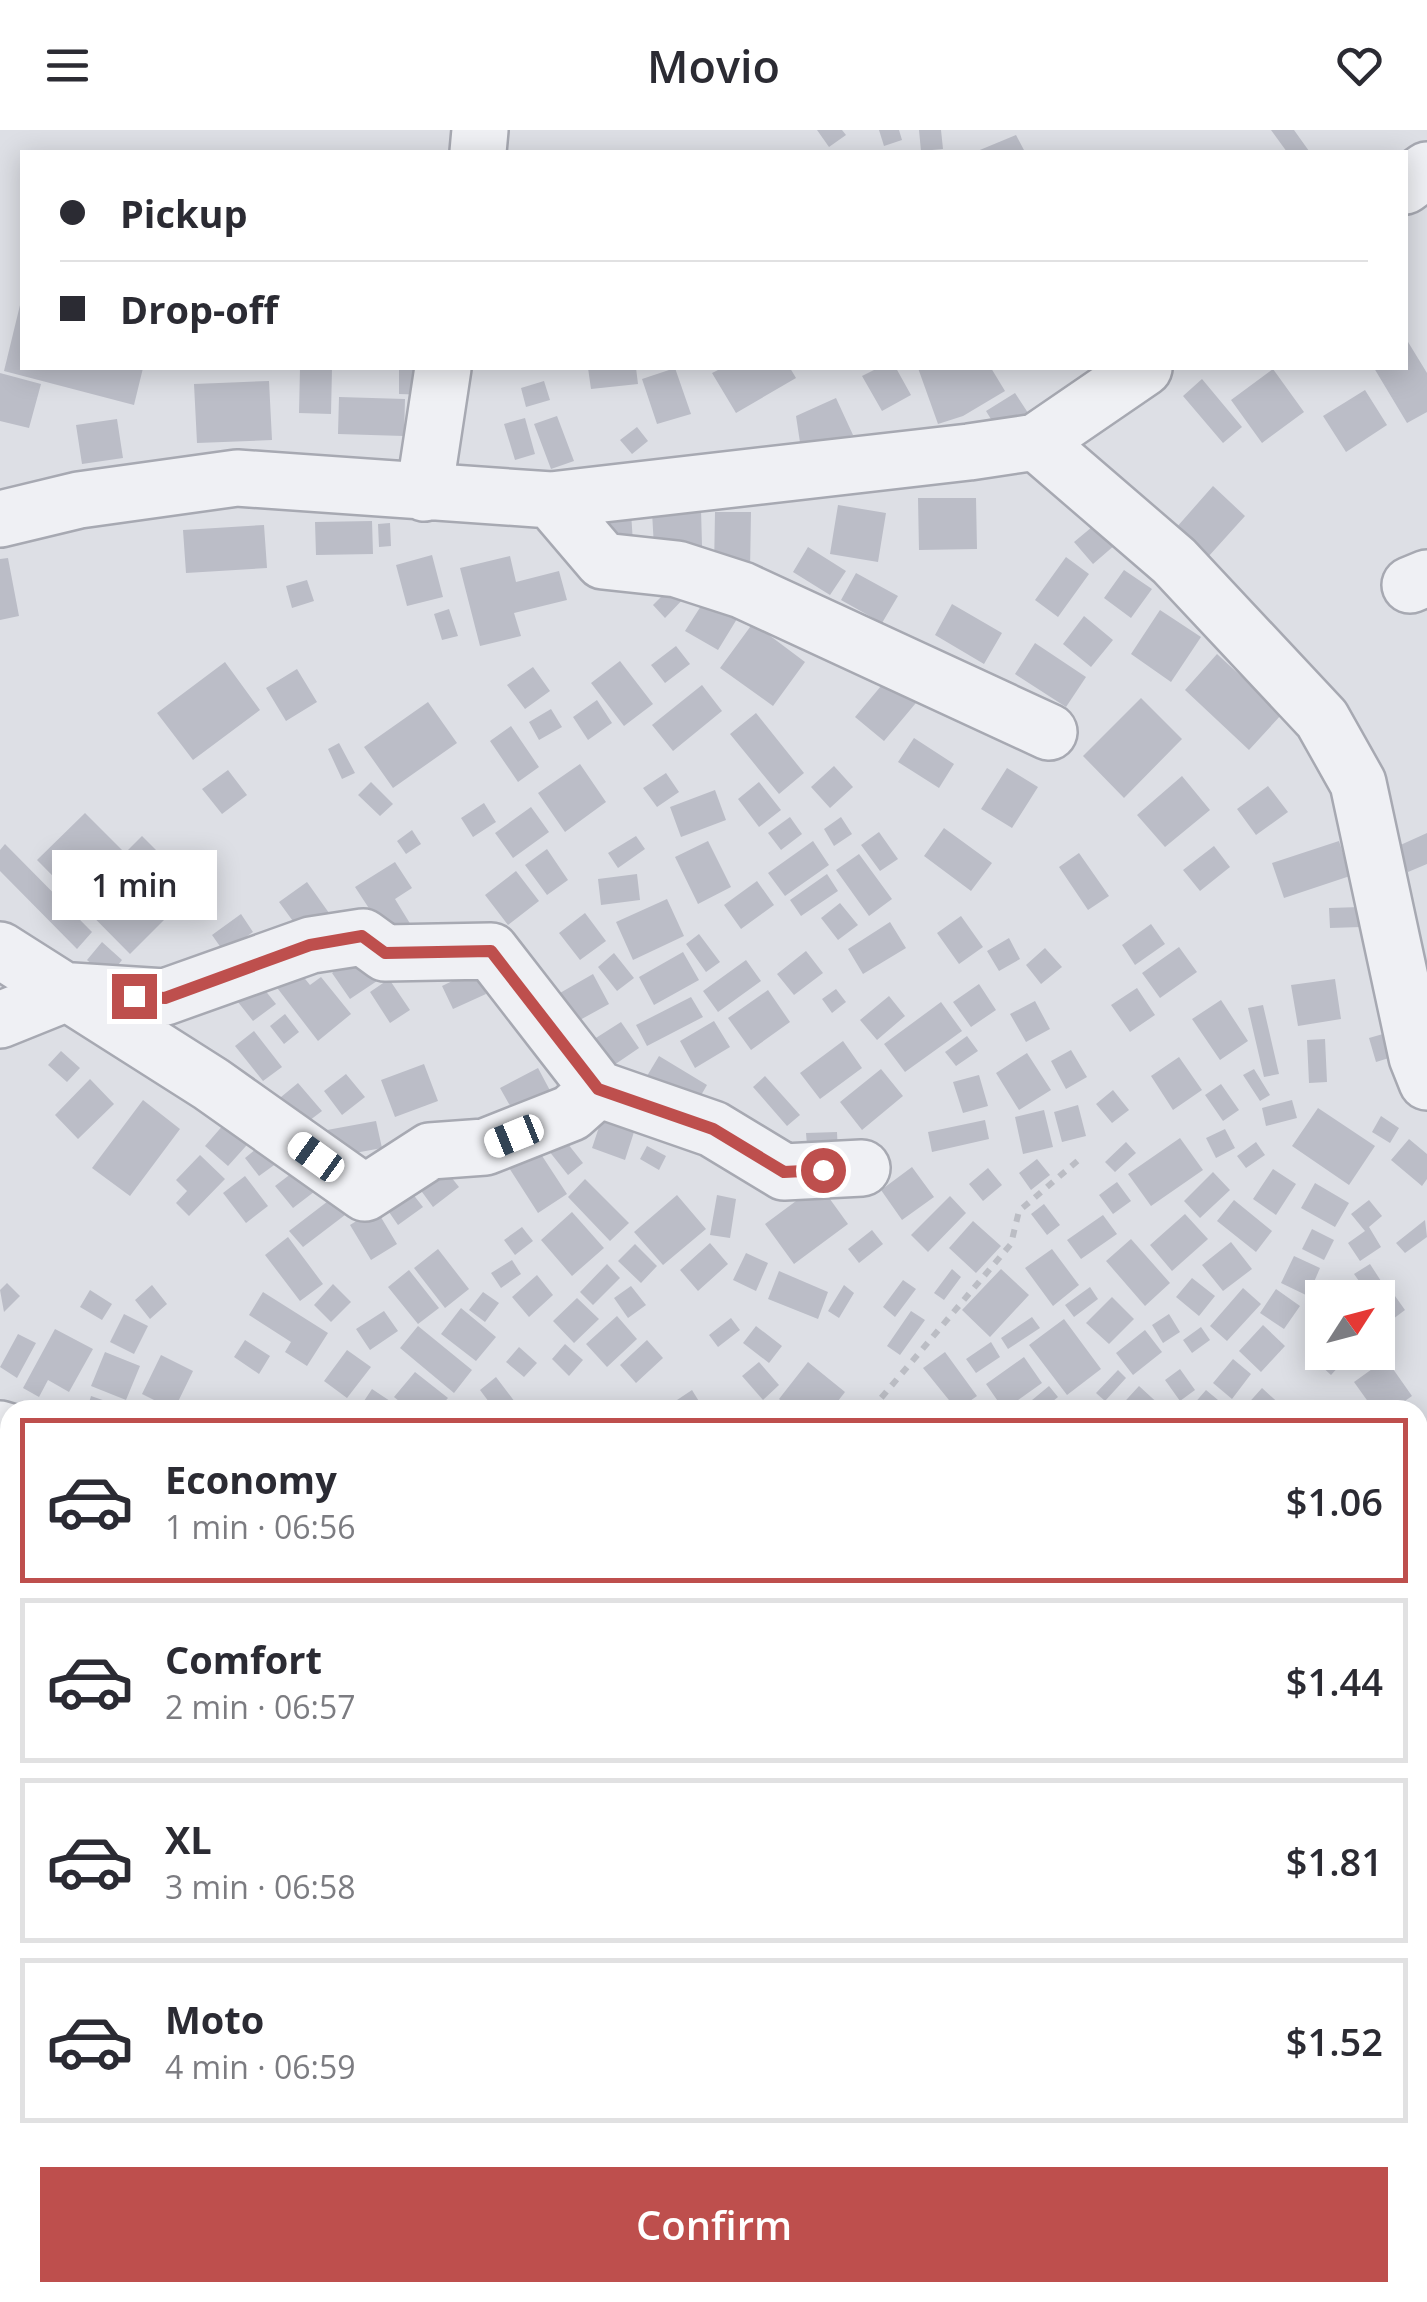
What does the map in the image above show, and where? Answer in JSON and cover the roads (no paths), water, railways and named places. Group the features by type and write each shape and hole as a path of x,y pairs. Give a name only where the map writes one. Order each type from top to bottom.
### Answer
{"street":[{"path":"424,492 442,370"},
{"path":"0,518 80,500 237,478 552,500 1036,442 1141,370"},
{"path":"1036,442 1174,561 1322,719 1358,783 1417,1057 1427,1082"},
{"path":"552,500 604,561 677,569 742,590 1049,732"},
{"path":"0,1020 72,992 165,998 310,945 362,936 385,953 491,951 598,1089 713,1129 784,1172 862,1168"},
{"path":"0,950 72,992 366,1194 430,1150 485,1147 570,1113 598,1089"}]}
